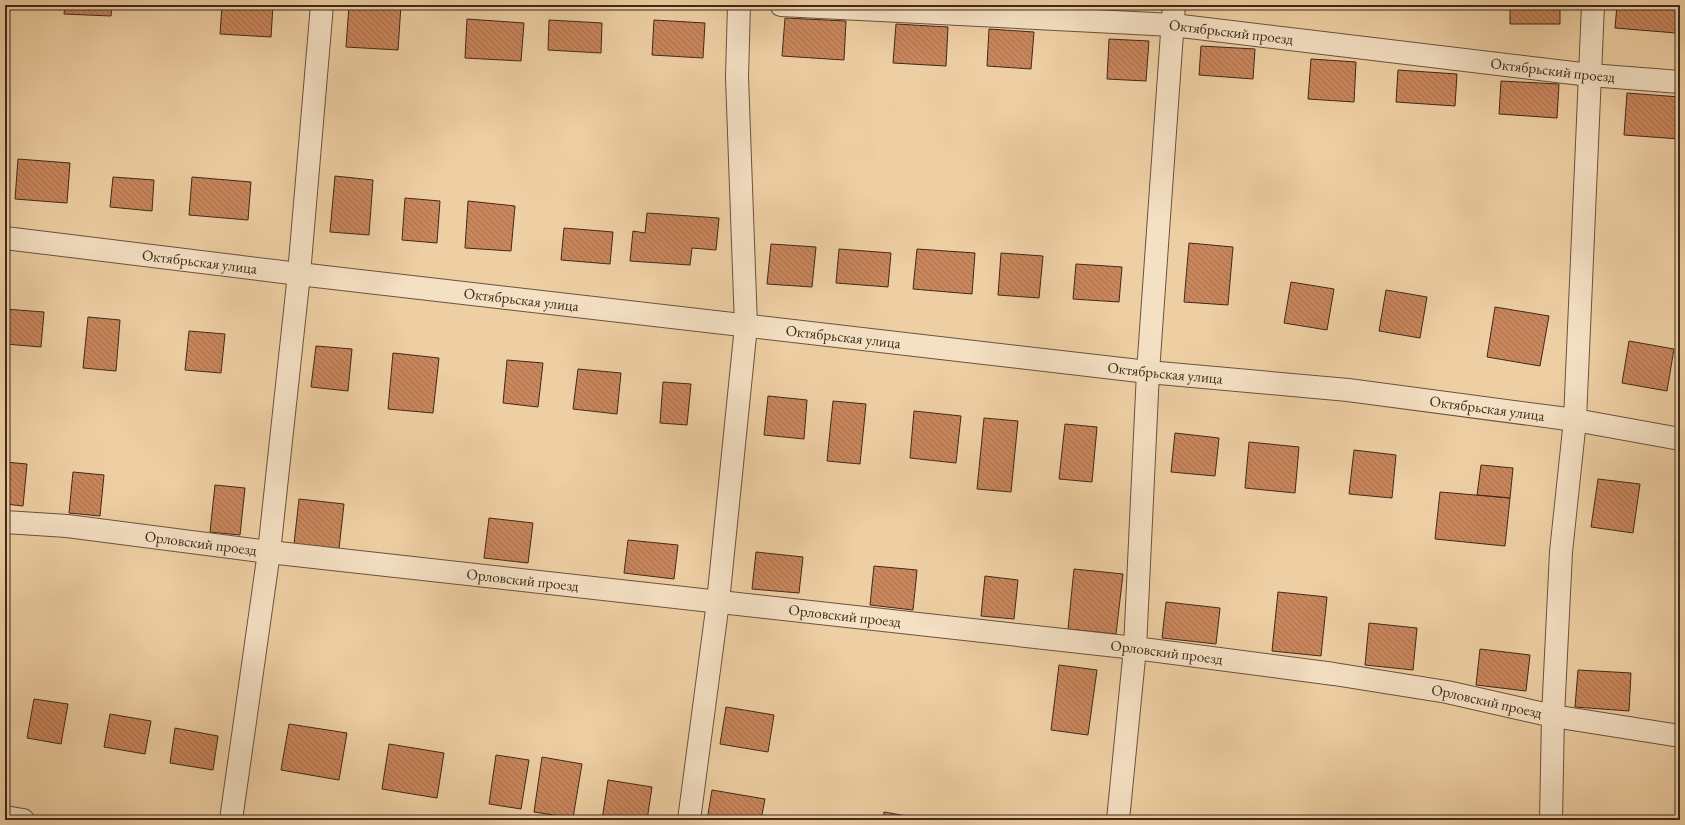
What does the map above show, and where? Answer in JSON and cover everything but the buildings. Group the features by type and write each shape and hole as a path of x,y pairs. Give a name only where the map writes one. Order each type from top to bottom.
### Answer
{"street":[{"path":"231,820 269,552 299,274 322,5"},
{"path":"689,820 718,602 746,326 737,76 739,5"},
{"name":"Октябрьский проезд","path":"780,5 1173,15 1590,75 1680,82"},
{"path":"1551,820 1553,716 1561,552 1575,420 1593,5"},
{"path":"1118,820 1135,648 1148,372 1173,15"},
{"name":"Октябрьская улица","path":"5,238 299,274 1148,372 1348,390 1575,420 1680,439"},
{"name":"Орловский проезд","path":"5,522 67,526 269,552 1135,648 1334,674 1447,692 1553,716 1680,736"},
{"path":"5,817 23,820"}]}
